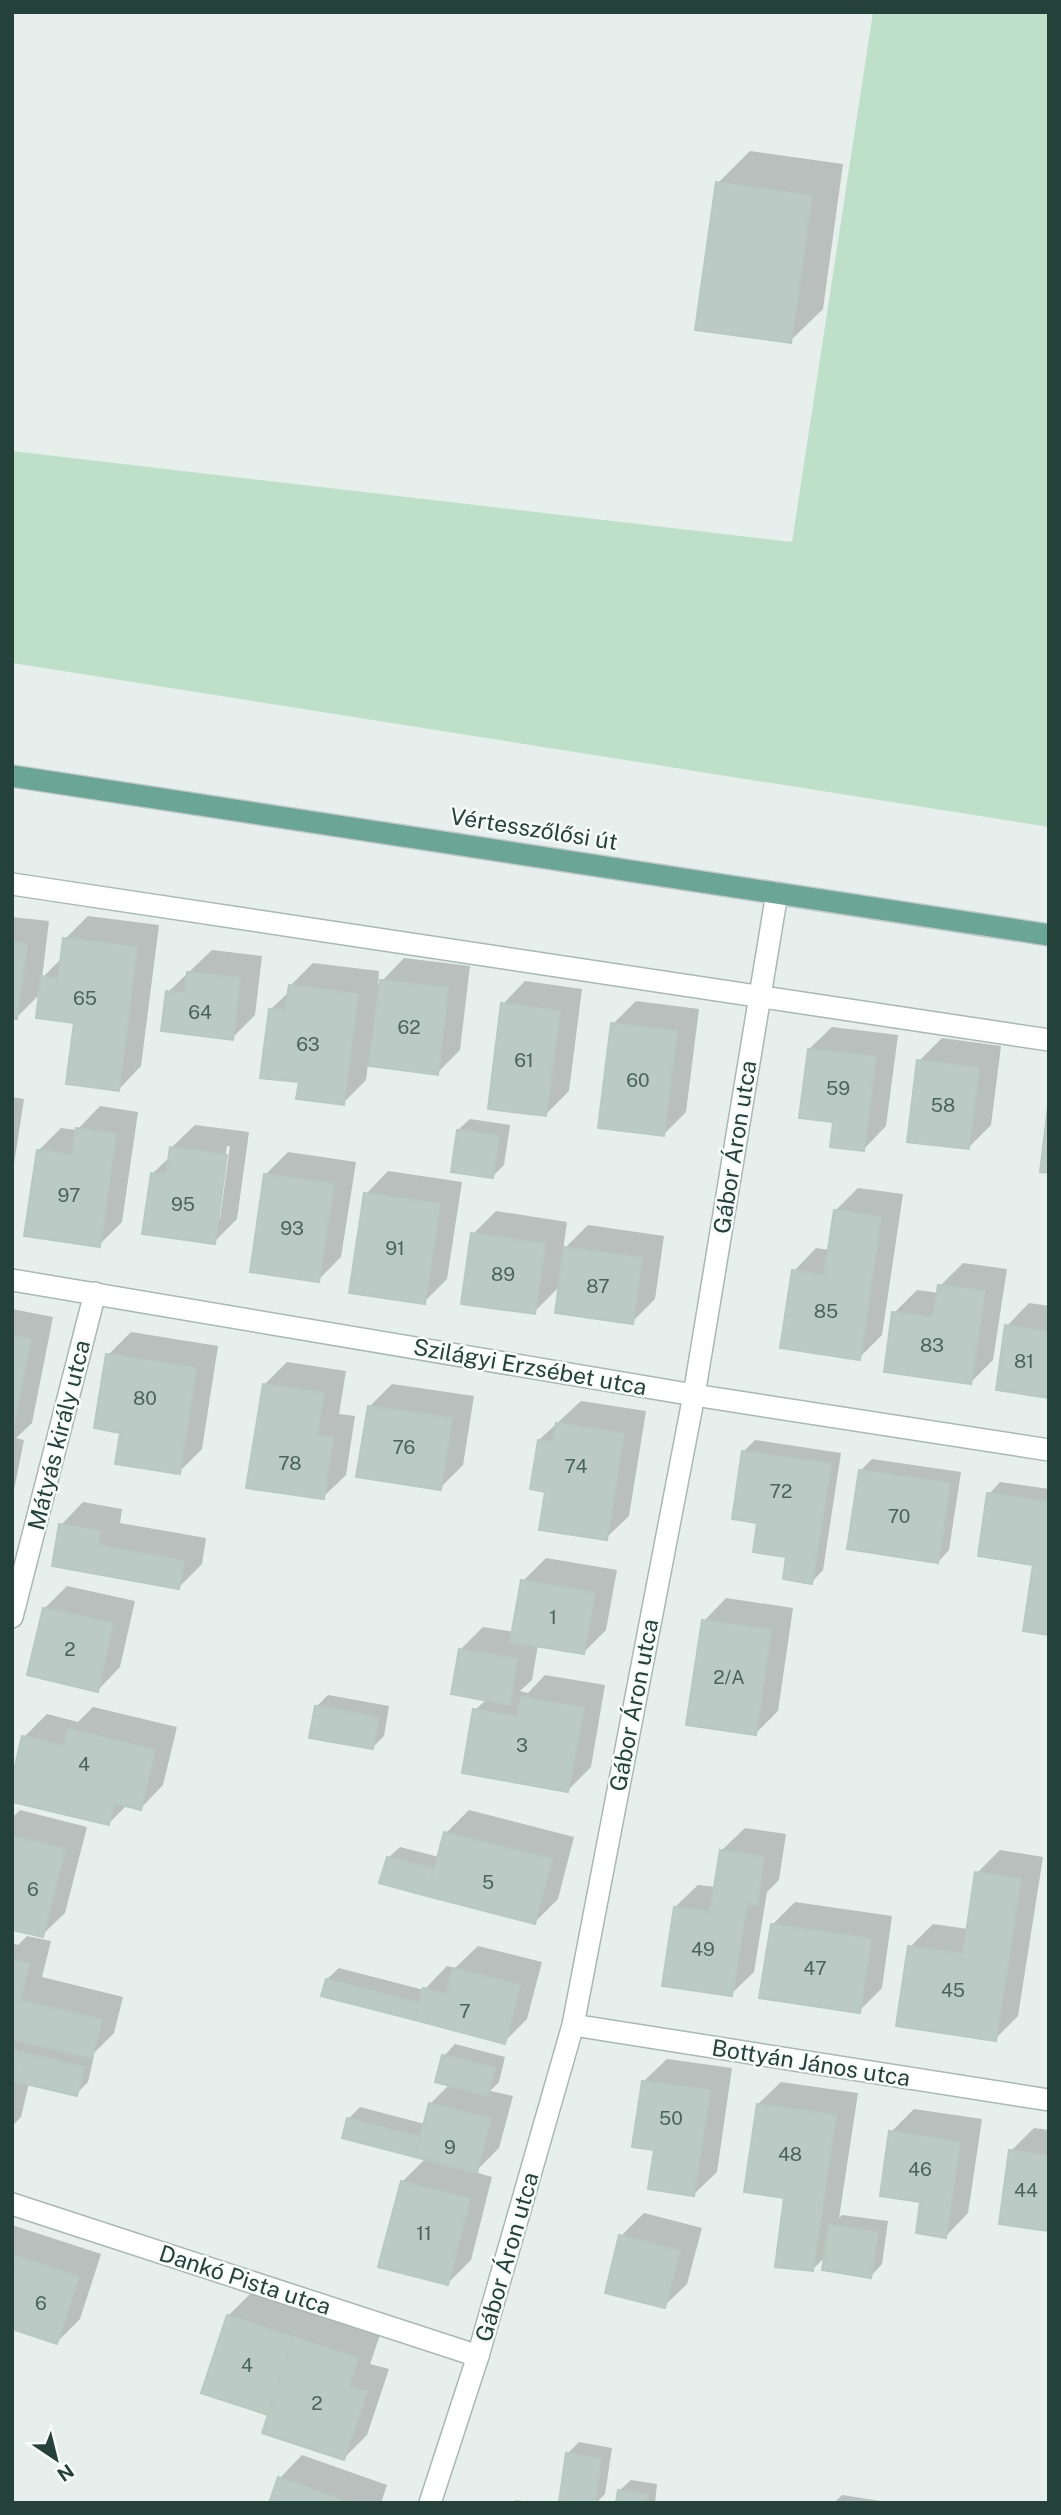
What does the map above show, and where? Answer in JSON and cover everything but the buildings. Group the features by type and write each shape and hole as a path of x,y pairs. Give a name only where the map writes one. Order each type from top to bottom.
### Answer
{"main road":[{"name":"Vértesszőlősi út","path":"12,776 1049,935"}],"street":[{"path":"12,884 1049,1040"},
{"name":"Gábor Áron utca","path":"430,2503 478,2356 573,2025 694,1395 777,893"},
{"name":"Szilágyi Erzsébet utca","path":"12,1280 694,1395 1049,1450"},
{"name":"Mátyás király utca","path":"12,1617 95,1293"},
{"name":"Bottyán János utca","path":"573,2025 1049,2100"},
{"name":"Dankó Pista utca","path":"12,2204 478,2356"}],"green space":[{"path":"873,12 1049,12 1049,827 12,663 12,451 792,542"}]}
